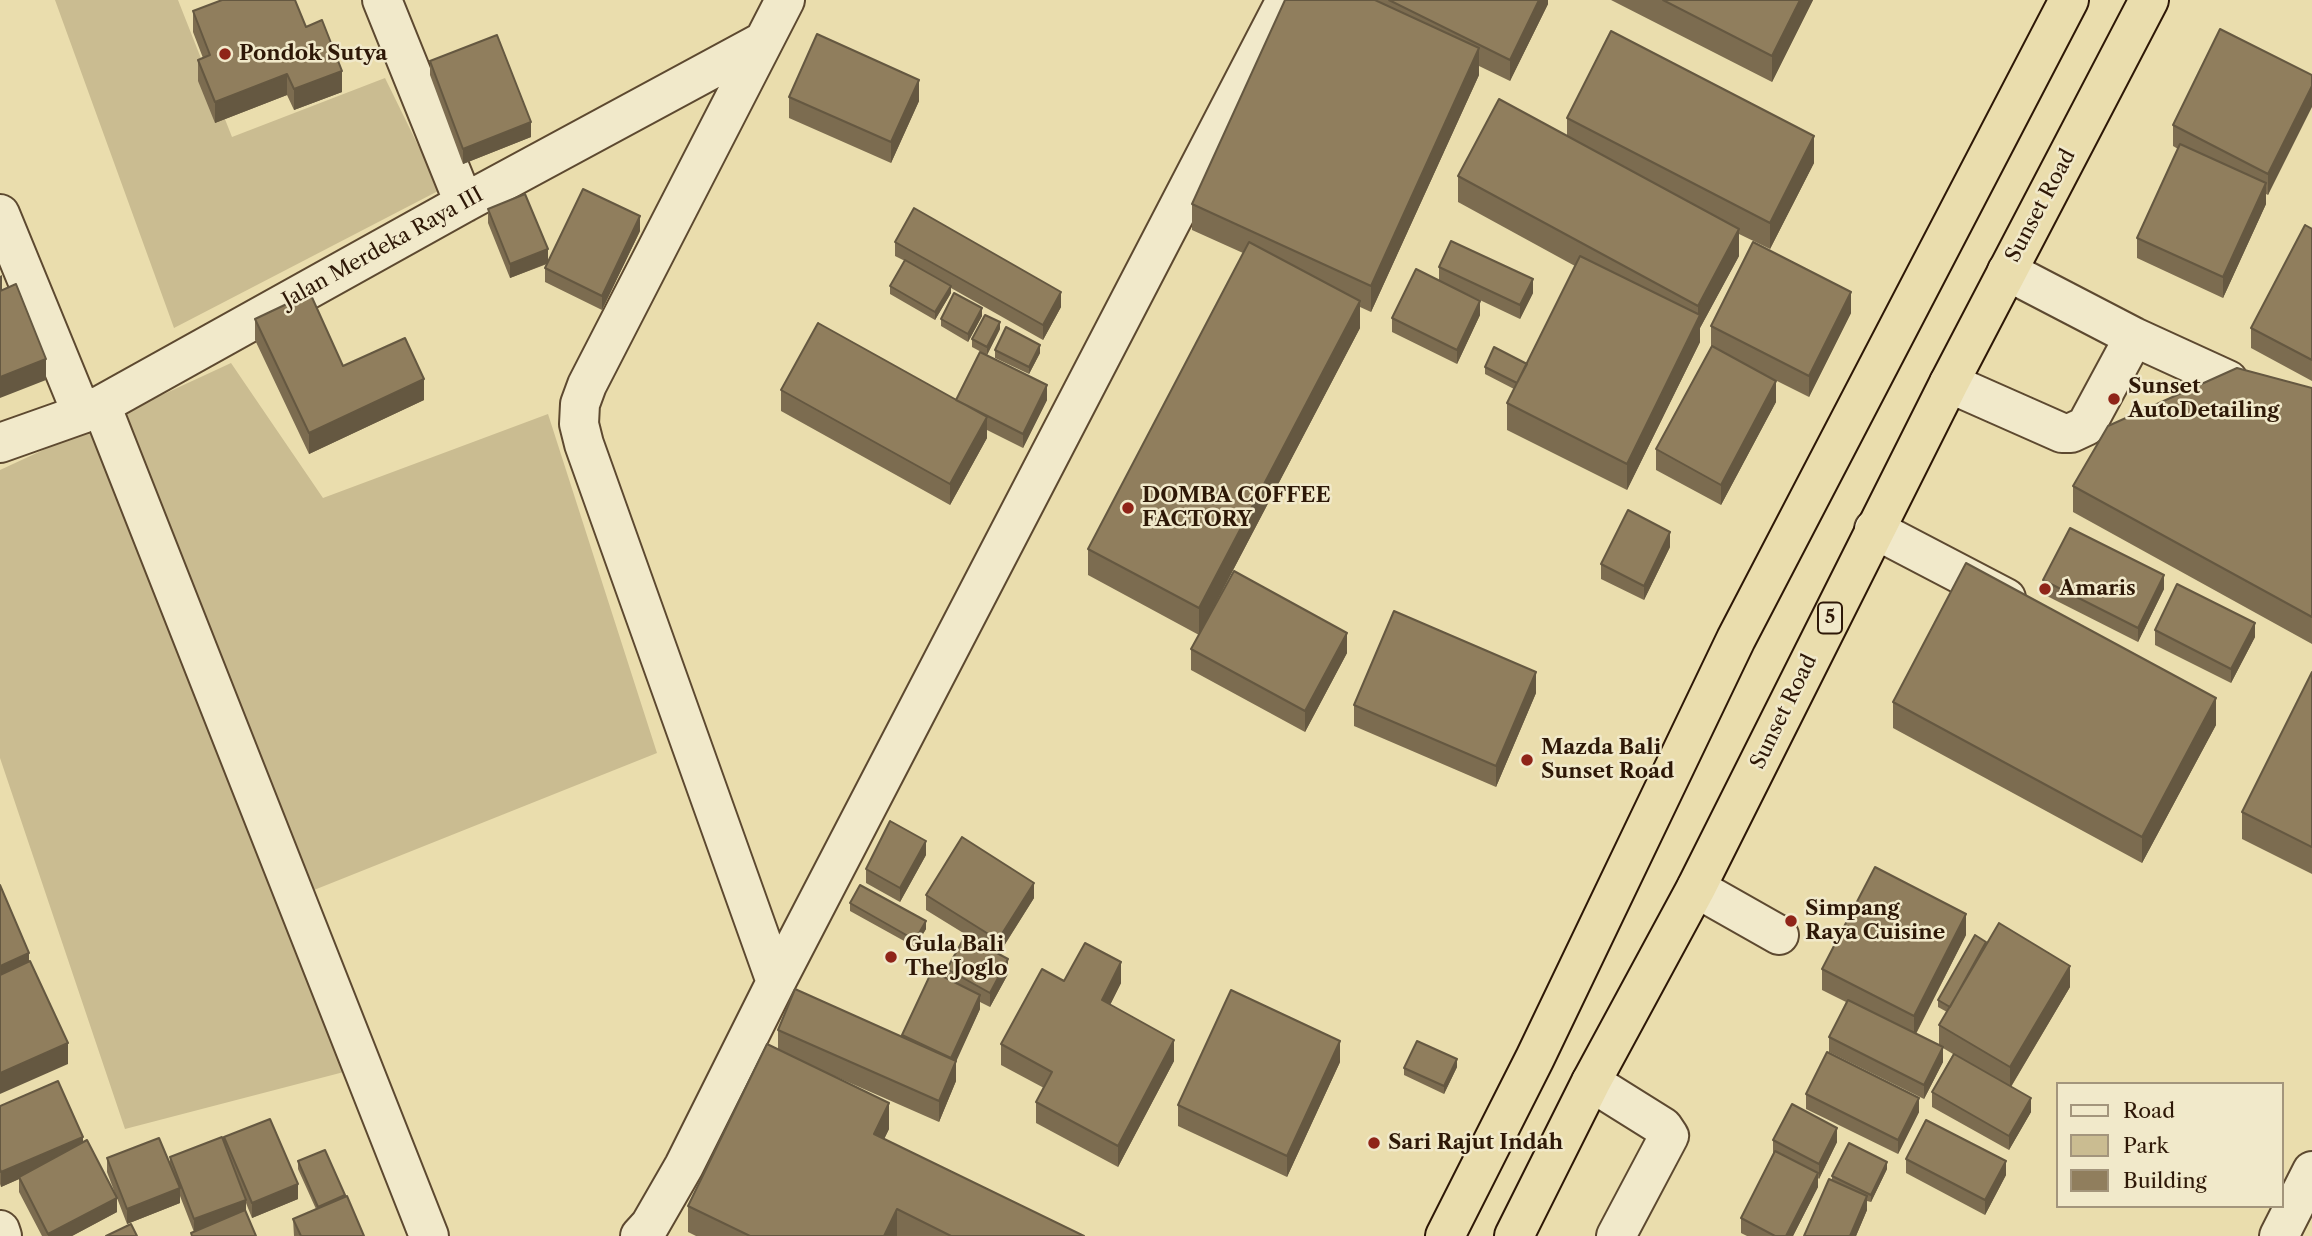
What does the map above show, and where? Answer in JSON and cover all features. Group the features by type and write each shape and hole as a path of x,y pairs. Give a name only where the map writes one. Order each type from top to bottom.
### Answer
{"highway":[{"path":"1445,1236 1535,1058 1736,639 2069,0"},
{"name":"Sunset Road","path":"1514,1236 1591,1082 1696,888 1949,383 2149,0"}],"street":[{"path":"382,0 464,203"},
{"path":"776,982 579,424 580,404 587,385 785,0"},
{"path":"640,1236 650,1225 684,1166 776,982 1286,0"},
{"name":"Jalan Merdeka Raya III","path":"0,443 92,410 762,41"},
{"path":"0,214 92,410 429,1236"},
{"path":"2007,271 2133,337 2228,380"},
{"path":"1949,383 2062,433 2071,433 2086,426 2133,337"},
{"path":"1874,529 2035,614"},
{"path":"1696,888 1780,935"},
{"path":"1591,1082 1663,1127 1669,1136 1616,1236"},
{"path":"2279,1236 2312,1171"},
{"path":"0,1230 2,1236"}],"green space":[{"path":"55,0 178,0 232,137 385,78 440,190 174,328"},
{"path":"231,363 323,498 548,414 657,753 294,898 363,1067 125,1129 0,758 0,470"}],"building":[{"path":"222,0 295,0 306,27 322,20 342,71 294,89 287,74 215,102 198,60 210,55 193,11"},
{"path":"1285,0 1375,0 1479,48 1371,286 1192,204"},
{"path":"1389,0 1539,0 1510,60"},
{"path":"1663,0 1800,0 1772,56"},
{"path":"2220,29 2312,75 2312,86 2268,174 2173,125"},
{"path":"1611,31 1814,136 1770,223 1567,118"},
{"path":"817,34 919,80 891,142 789,97"},
{"path":"497,35 531,122 463,149 430,61"},
{"path":"1499,99 1739,229 1698,306 1458,176"},
{"path":"2180,144 2266,183 2223,277 2137,238"},
{"path":"583,189 640,216 602,296 545,268"},
{"path":"525,194 548,249 510,264 488,209"},
{"path":"914,208 1061,292 1043,325 895,242"},
{"path":"2305,225 2312,229 2312,360 2251,328"},
{"path":"1451,241 1533,279 1520,305 1439,267"},
{"path":"1249,242 1360,301 1199,608 1088,549"},
{"path":"1753,242 1851,292 1809,376 1711,326"},
{"path":"1580,256 1700,315 1627,464 1507,403"},
{"path":"905,260 951,286 935,312 890,286"},
{"path":"1416,269 1480,301 1457,350 1392,318"},
{"path":"16,284 46,359 0,377 0,291"},
{"path":"310,293 343,366 405,338 424,379 309,433 255,319"},
{"path":"954,293 982,308 968,334 941,319"},
{"path":"985,315 1000,322 987,347 972,339"},
{"path":"818,323 987,417 950,484 781,390"},
{"path":"1006,327 1040,345 1029,367 995,350"},
{"path":"1712,346 1776,381 1721,485 1656,449"},
{"path":"1494,347 1527,364 1517,383 1485,367"},
{"path":"980,352 1047,385 1023,434 956,400"},
{"path":"2237,368 2312,388 2312,617 2073,486 2108,426"},
{"path":"1628,510 1670,532 1644,586 1601,564"},
{"path":"2070,528 2164,575 2138,628 2043,580"},
{"path":"1966,563 2216,698 2142,837 1893,702"},
{"path":"1234,571 1347,633 1305,711 1191,649"},
{"path":"2177,584 2255,623 2231,669 2155,630"},
{"path":"1394,611 1536,672 1496,766 1354,705"},
{"path":"2312,672 2312,847 2242,812"},
{"path":"890,821 926,841 900,888 866,869"},
{"path":"962,837 1034,883 998,940 926,895"},
{"path":"1875,867 1966,914 1914,1016 1822,969"},
{"path":"0,885 29,953 0,966"},
{"path":"860,885 926,921 915,940 850,903"},
{"path":"1999,923 2070,966 2010,1067 1939,1025"},
{"path":"1975,935 1986,942 1950,1007 1938,1000"},
{"path":"965,936 1008,959 990,993 947,969"},
{"path":"1085,943 1121,962 1102,1000 1174,1040 1118,1146 1036,1102 1052,1072 1001,1044 1042,969 1064,981"},
{"path":"30,961 68,1043 0,1073 0,975"},
{"path":"932,971 980,995 951,1058 902,1035"},
{"path":"795,989 956,1061 939,1101 778,1030"},
{"path":"1231,990 1340,1041 1287,1156 1178,1105"},
{"path":"1848,1000 1943,1047 1924,1085 1829,1037"},
{"path":"1417,1041 1457,1059 1444,1086 1404,1068"},
{"path":"767,1044 889,1103 874,1134 1084,1236 951,1236 897,1209 884,1236 750,1236 688,1206"},
{"path":"1827,1052 1919,1098 1898,1140 1806,1094"},
{"path":"1954,1054 2031,1098 2009,1136 1932,1092"},
{"path":"58,1081 83,1137 1,1172 0,1106"},
{"path":"1792,1104 1837,1128 1819,1164 1773,1140"},
{"path":"270,1119 298,1184 252,1203 224,1137"},
{"path":"1926,1120 2006,1161 1985,1200 1906,1159"},
{"path":"222,1137 246,1200 194,1219 170,1157"},
{"path":"159,1138 180,1188 127,1209 107,1158"},
{"path":"87,1140 117,1198 48,1234 19,1177"},
{"path":"1849,1143 1887,1162 1871,1195 1832,1176"},
{"path":"325,1150 345,1195 318,1207 298,1161"},
{"path":"1775,1151 1818,1173 1786,1236 1775,1236 1741,1218"},
{"path":"1829,1179 1867,1196 1850,1236 1804,1236"},
{"path":"347,1196 364,1236 301,1236 293,1219"},
{"path":"245,1210 256,1236 192,1236 191,1233"},
{"path":"131,1224 137,1236 106,1236"}],"place":[{"name":"Pondok Sutya","path":"225,54"},
{"name":"Sunset AutoDetailing","path":"2114,399"},
{"name":"DOMBA COFFEE FACTORY","path":"1128,508"},
{"name":"Amaris","path":"2045,589"},
{"name":"Mazda Bali Sunset Road","path":"1527,760"},
{"name":"Simpang Raya Cuisine","path":"1791,921"},
{"name":"Gula Bali The Joglo","path":"891,957"},
{"name":"Sari Rajut Indah","path":"1374,1143"}]}
